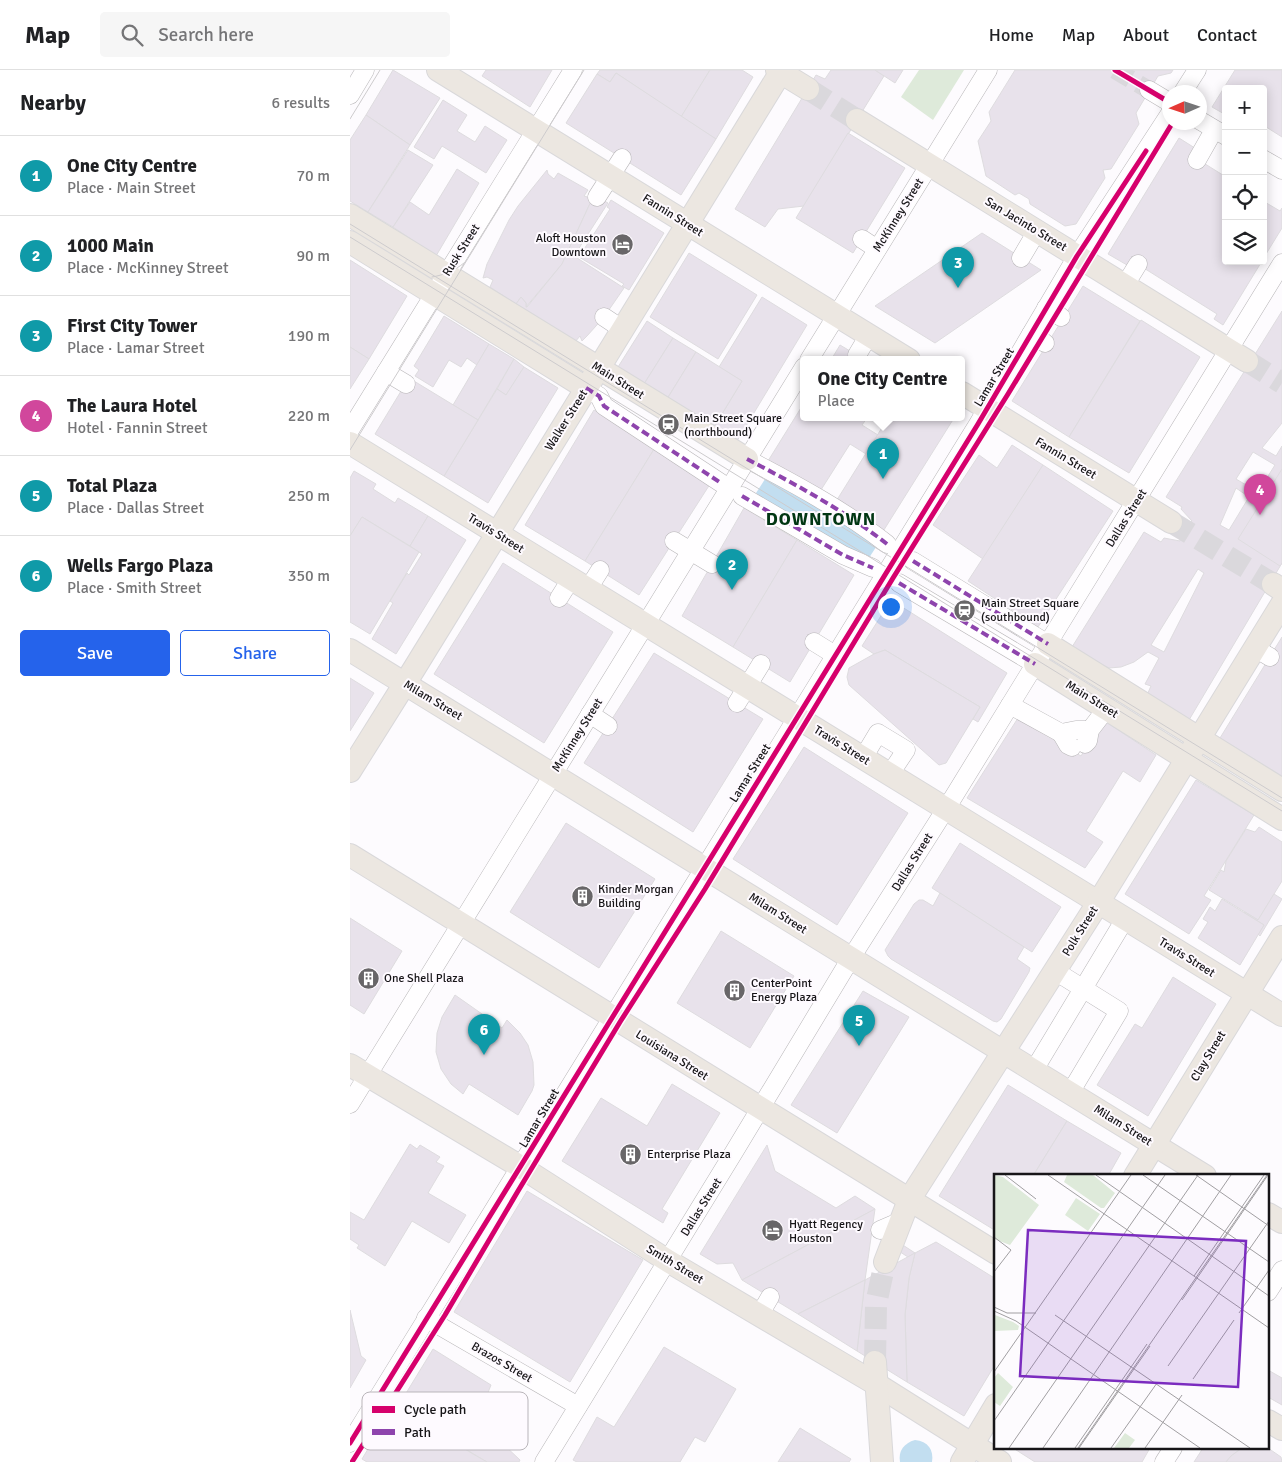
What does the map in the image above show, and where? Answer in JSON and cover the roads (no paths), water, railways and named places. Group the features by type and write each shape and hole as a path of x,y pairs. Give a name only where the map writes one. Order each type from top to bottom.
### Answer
{"main road":[{"name":"Fannin Street","path":"438,70 536,130 616,167 688,224 869,335 886,354"},
{"path":"780,71 808,89"},
{"name":"Walker Street","path":"350,770 405,684 598,368 613,323 688,224 780,71"},
{"name":"San Jacinto Street","path":"856,120 1238,356"},
{"name":"Main Street","path":"350,214 748,459"},
{"name":"Main Street","path":"350,242 586,388"},
{"name":"Fannin Street","path":"965,395 1171,522"},
{"name":"Travis Street","path":"350,443 646,624 742,695 797,717 1282,1015"},
{"name":"Polk Street","path":"885,1262 909,1200 1098,903 1186,759 1262,653 1279,593"},
{"name":"Main Street","path":"1048,644 1282,790"},
{"name":"Milam Street","path":"350,650 1202,1174"},
{"name":"Main Street","path":"1035,664 1282,819"},
{"name":"Louisiana Street","path":"350,855 994,1252"},
{"name":"Clay Street","path":"1136,1174 1282,937"},
{"name":"Smith Street","path":"359,1071 521,1167 668,1261 765,1306 875,1373 967,1453 1000,1462"},
{"path":"1269,1215 1282,1222"},
{"path":"875,1373 882,1462"},
{"path":"967,1453 994,1408"},
{"path":"1269,1422 1282,1429"}],"street":[{"path":"350,94 365,70"},
{"name":"Rusk Street","path":"350,430 573,70"},
{"name":"McKinney Street","path":"815,356 837,315 988,70"},
{"path":"1187,85 1196,70"},
{"path":"1149,90 1162,97"},
{"name":"Lamar Street","path":"381,1392 987,409 1038,339 1054,312 1077,256 1162,126"},
{"path":"1198,160 1213,129"},
{"path":"1267,161 1282,170"},
{"path":"597,197 616,167"},
{"path":"1021,258 1037,231"},
{"path":"862,239 877,249"},
{"name":"Dallas Street","path":"550,1460 578,1406 851,958 946,809 1137,500 1238,356 1282,263"},
{"path":"1125,286 1138,264"},
{"path":"857,355 869,335"},
{"path":"386,372 406,384"},
{"name":"McKinney Street","path":"350,1104 359,1071 461,923 748,459 800,380"},
{"name":"Main Street","path":"586,388 599,396 604,406 721,483"},
{"name":"Main Street","path":"748,459 789,481 872,532 888,544"},
{"path":"742,496 843,555 873,568"},
{"path":"674,541 712,564"},
{"name":"Main Street","path":"912,561 1048,644"},
{"path":"559,598 600,570"},
{"name":"Main Street","path":"900,582 1035,664"},
{"path":"814,642 835,655"},
{"path":"742,695 761,664"},
{"path":"1010,705 1061,733 1068,746 1082,740 1107,708"},
{"path":"590,714 608,726"},
{"path":"1061,733 1076,730 1082,740"},
{"path":"863,758 878,732 906,750 890,774"},
{"path":"1034,1070 1125,919"},
{"path":"1055,971 1119,1011 1070,1093"},
{"path":"880,1230 901,1221"},
{"path":"1269,1290 1282,1270"},
{"name":"Brazos Street","path":"426,1318 578,1406"},
{"name":"Lamar Street","path":"350,1443 362,1423"},
{"path":"1164,1462 1172,1450"}],"water":[{"path":"767,476 878,544 867,561 809,529 811,525 795,515 792,519 756,493"},
{"path":"915,1440 927,1444 931,1450 932,1462 900,1462 900,1454 903,1448"}],"tunnel":[{"path":"1115,70 1149,90"},
{"path":"808,89 857,120"},
{"path":"1247,361 1282,383"},
{"path":"1171,522 1273,584"},
{"path":"875,1362 876,1304 885,1262"}],"tram line":[{"path":"350,119 380,70"},
{"path":"350,450 584,70"},
{"path":"350,224 1282,798"},
{"path":"350,237 1282,811"},
{"path":"432,277 449,272 464,263"}],"place":[{"name":"Aloft Houston Downtown","path":"622,245"},
{"name":"First City Tower","path":"958,288"},
{"name":"Main Street Square (northbound)","path":"668,425"},
{"name":"One City Centre","path":"883,479"},
{"name":"The Laura Hotel","path":"1260,515"},
{"name":"1000 Main","path":"732,590"},
{"name":"Main Street Square (southbound)","path":"965,610"},
{"name":"Kinder Morgan Building","path":"582,896"},
{"name":"One Shell Plaza","path":"368,978"},
{"name":"CenterPoint Energy Plaza","path":"735,990"},
{"name":"Total Plaza","path":"859,1046"},
{"name":"Wells Fargo Plaza","path":"484,1055"},
{"name":"Enterprise Plaza","path":"631,1154"},
{"name":"Hyatt Regency Houston","path":"773,1231"}],"district":[{"name":"DOWNTOWN","path":"821,519"}]}
